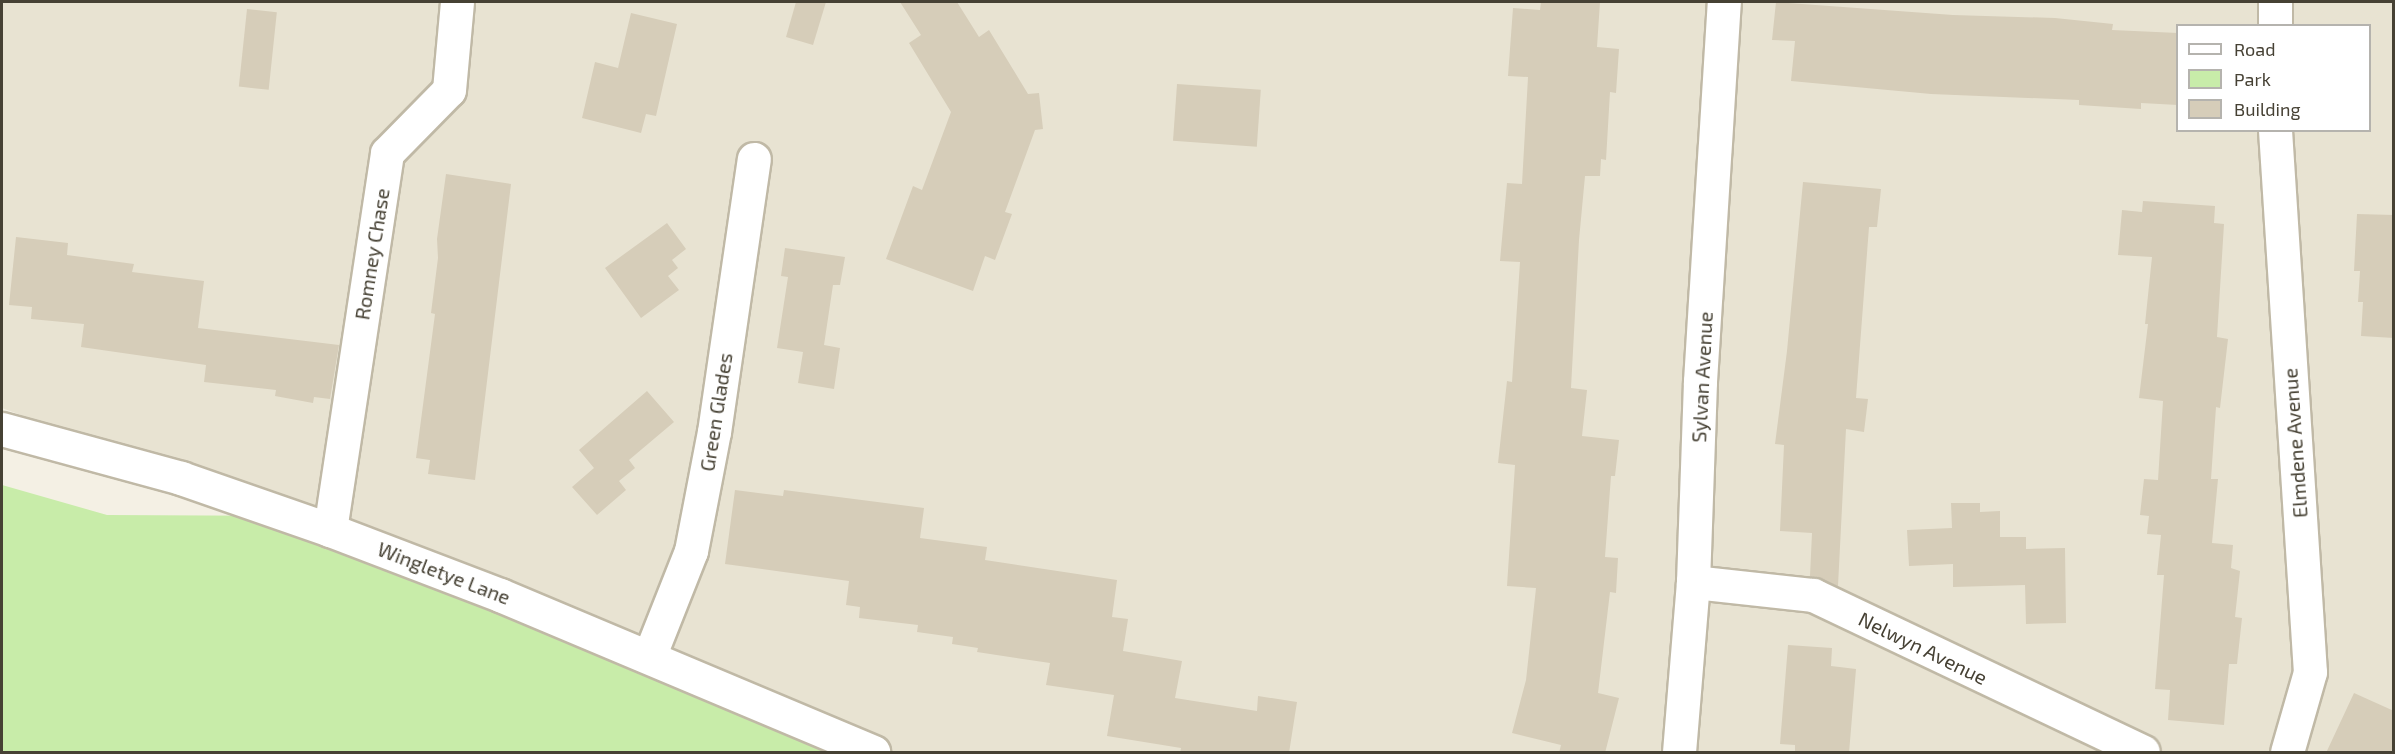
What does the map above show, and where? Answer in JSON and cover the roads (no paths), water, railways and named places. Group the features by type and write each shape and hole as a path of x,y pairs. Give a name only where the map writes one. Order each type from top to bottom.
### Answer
{"street":[{"name":"Romney Chase","path":"330,530 387,153 449,90 457,2"},
{"name":"Sylvan Avenue","path":"1679,753 1693,582 1700,381 1724,2"},
{"path":"2274,24 2275,2"},
{"name":"Elmdene Avenue","path":"2275,132 2310,672 2288,753"},
{"name":"Green Glades","path":"649,657 691,551 714,432 754,159"},
{"name":"Wingletye Lane","path":"2,429 181,478 330,530 500,595 873,753"},
{"name":"Nelwyn Avenue","path":"1693,582 1813,595 2143,753"}]}
